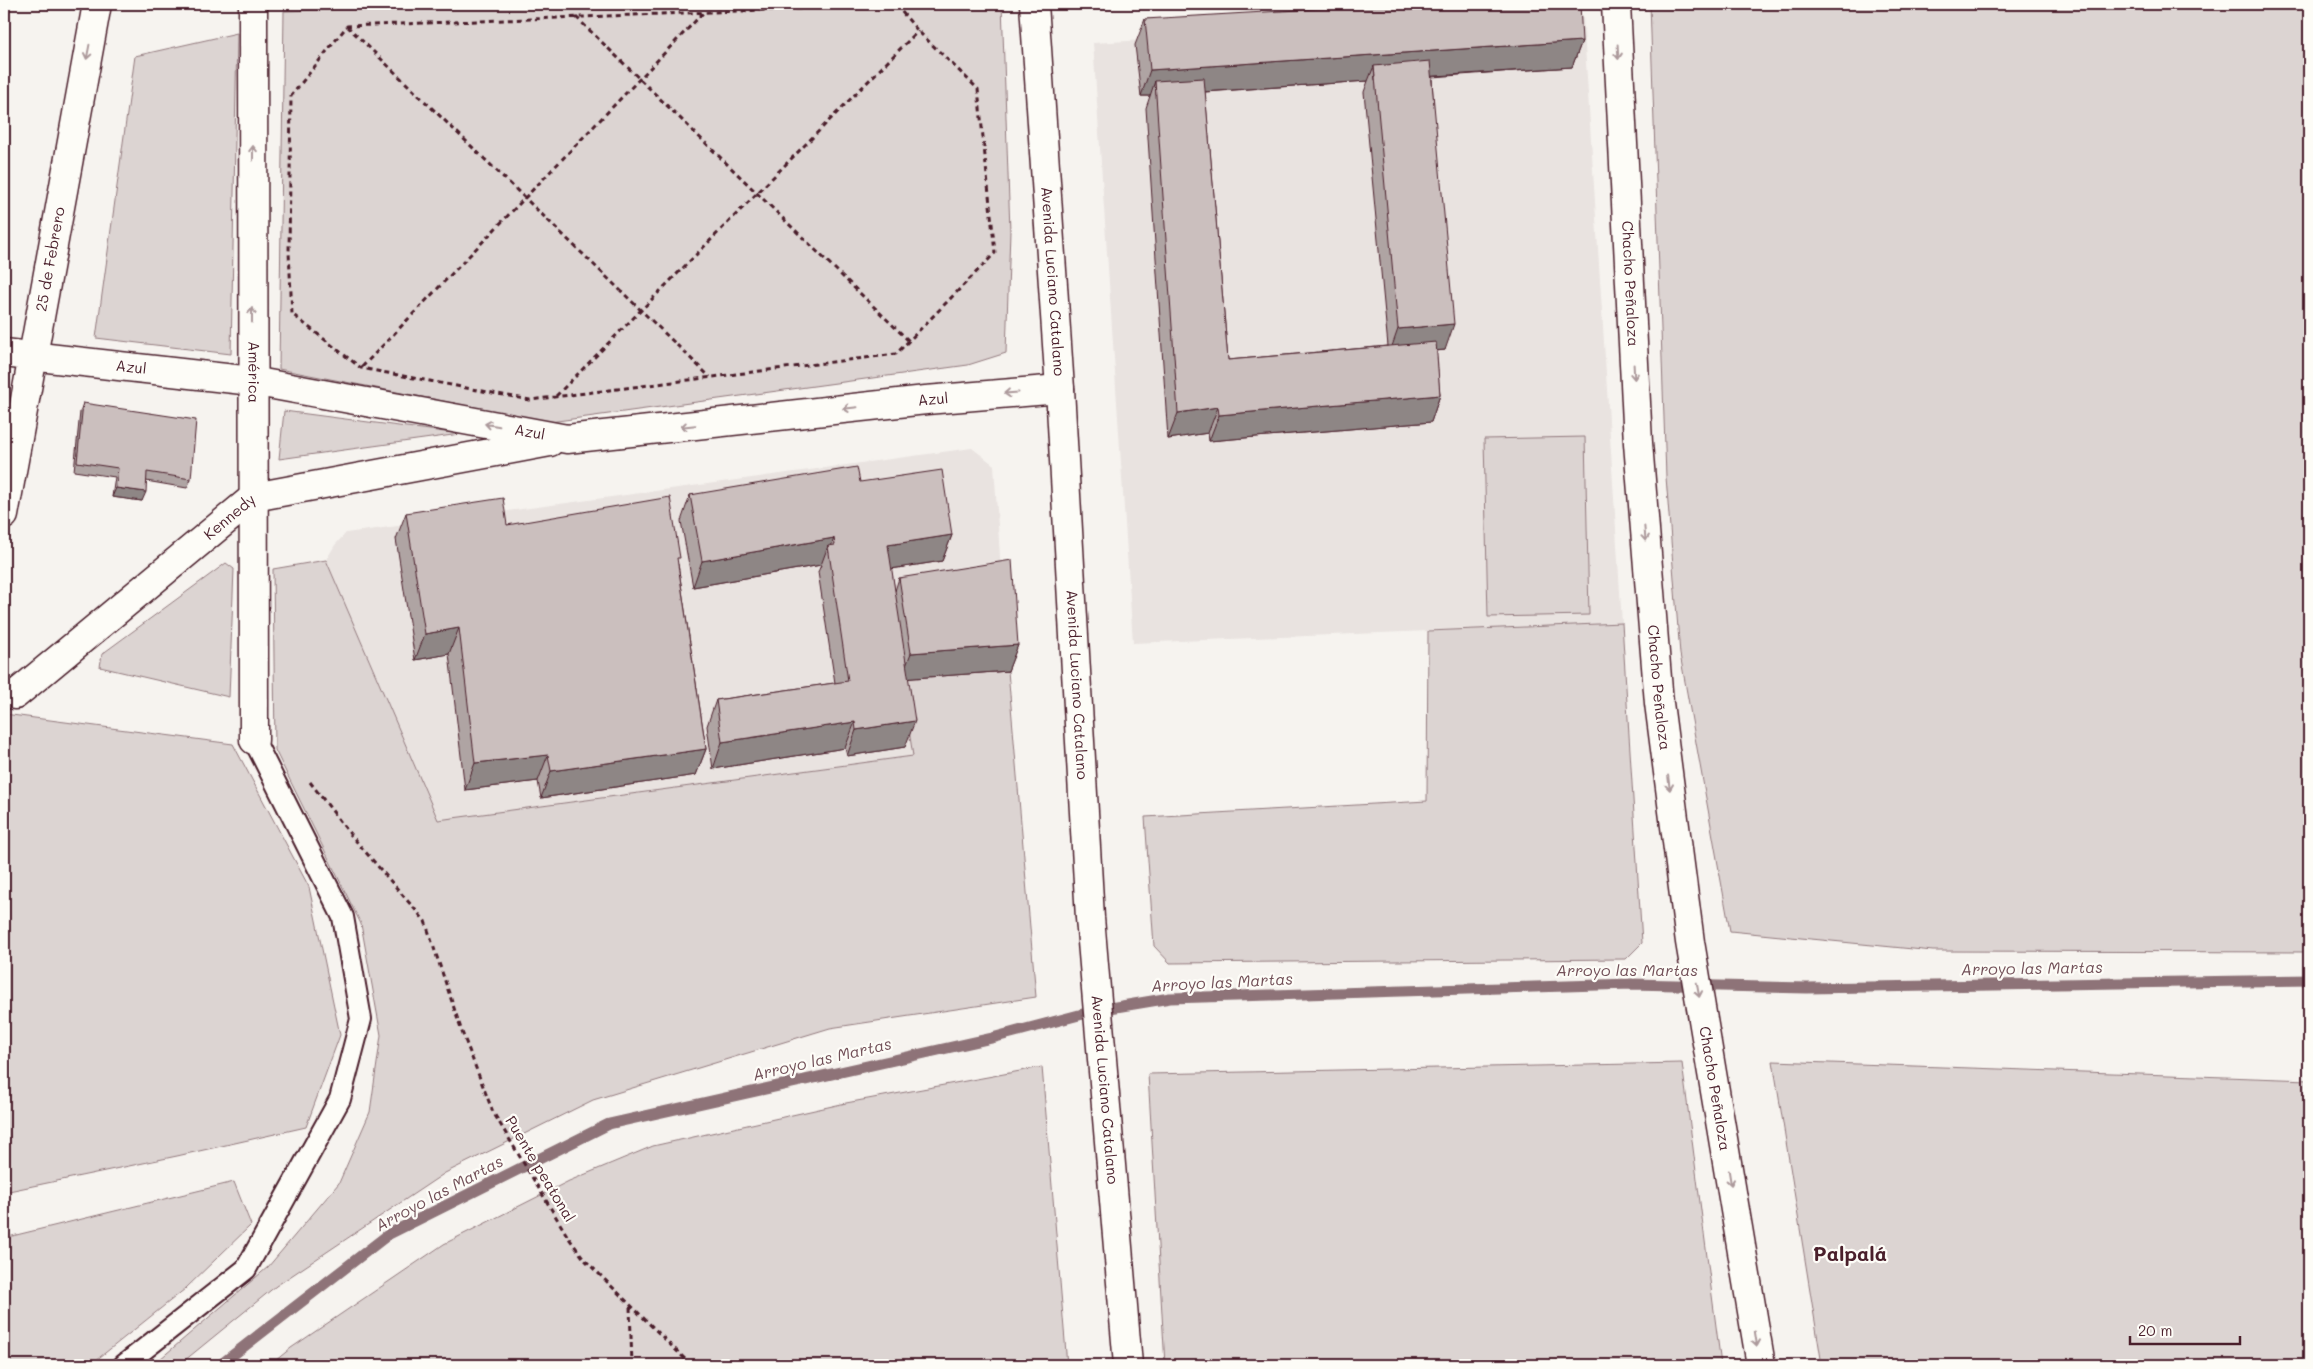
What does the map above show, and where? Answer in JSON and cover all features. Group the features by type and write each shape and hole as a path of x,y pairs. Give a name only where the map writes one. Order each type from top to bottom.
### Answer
{"street":[{"name":"25 de Febrero","path":"4,514 31,356 97,4"},
{"name":"América","path":"253,4 252,381 254,740"},
{"name":"Avenida Luciano Catalano","path":"1034,4 1060,389 1090,918 1128,1365"},
{"name":"Chacho Peñaloza","path":"1616,4 1638,453 1658,703 1690,942 1761,1365"},
{"name":"Azul","path":"4,353 252,381 566,439 926,400 1060,389"},
{"name":"Kennedy","path":"4,693 15,694 254,497 566,439"}],"lane":[{"path":"124,1365 246,1269 340,1099 361,1019 343,917 254,740"}],"path":[{"path":"896,5 918,31 978,88 995,253 896,354 530,400 361,368 292,314 289,252 292,96 347,26 704,12 896,5"},
{"path":"361,368 704,12"},
{"path":"575,17 908,341"},
{"path":"347,26 711,377"},
{"path":"555,396 918,31"},
{"name":"Puente peatonal","path":"308,780 350,834 425,921 462,1032 493,1112 568,1237 585,1260 691,1365"},
{"path":"630,1306 632,1365"}],"shaded area":[{"path":"528,4 1002,4 1010,231 1006,353 968,365 550,422 279,369 284,11"},
{"path":"1650,4 2309,4 2309,952 1933,951 1730,931 1680,654 1666,477"},
{"path":"1583,15 1622,623 1133,643 1093,43"},
{"path":"237,33 231,354 96,338 135,56"},
{"path":"284,411 460,434 279,459"},
{"path":"1585,437 1589,615 1488,617 1484,439"},
{"path":"972,448 994,465 1002,587 901,679 913,756 438,820 326,560 335,545 346,533"},
{"path":"326,560 438,820 913,756 901,679 1008,671 1036,997 830,1028 593,1100 445,1173 276,1286 179,1365 153,1365 268,1267 339,1183 370,1112 381,1035 361,924 275,750 273,569"},
{"path":"226,563 234,569 229,697 100,667 102,654"},
{"path":"1622,623 1642,943 1626,959 1170,963 1154,946 1145,817 1427,801 1428,631"},
{"path":"4,714 233,744 309,887 340,1035 306,1127 4,1192"},
{"path":"1773,1061 2309,1080 2309,1365 1822,1365"},
{"path":"1682,1063 1721,1365 1165,1365 1148,1074"},
{"path":"1042,1067 1067,1365 270,1365 291,1348 444,1244 569,1181 653,1146 846,1103"},
{"path":"234,1182 251,1225 185,1289 90,1365 4,1365 4,1238"}],"building":[{"path":"1402,4 1580,4 1582,41 1150,70 1145,19"},
{"path":"1430,61 1454,324 1398,329 1374,66"},
{"path":"1204,78 1228,360 1436,342 1440,395 1219,415 1218,407 1178,413 1155,81"},
{"path":"83,403 196,420 191,479 147,472 146,492 116,488 118,468 77,462"},
{"path":"857,467 860,482 942,470 952,535 888,545 915,721 856,730 855,722 722,742 716,700 848,681 828,546 835,545 834,538 702,561 690,495"},
{"path":"670,497 680,558 677,558 706,749 551,771 548,755 475,763 459,628 425,634 406,513 503,498 507,525"},
{"path":"1012,560 1018,645 911,653 899,578"}],"waterway":[{"name":"Arroyo las Martas","path":"220,1365 389,1234 609,1124 992,1038 1098,1010 1170,998 1631,984 1807,988 2309,980"}],"district":[{"name":"Palpalá","path":"1850,1254"}]}
